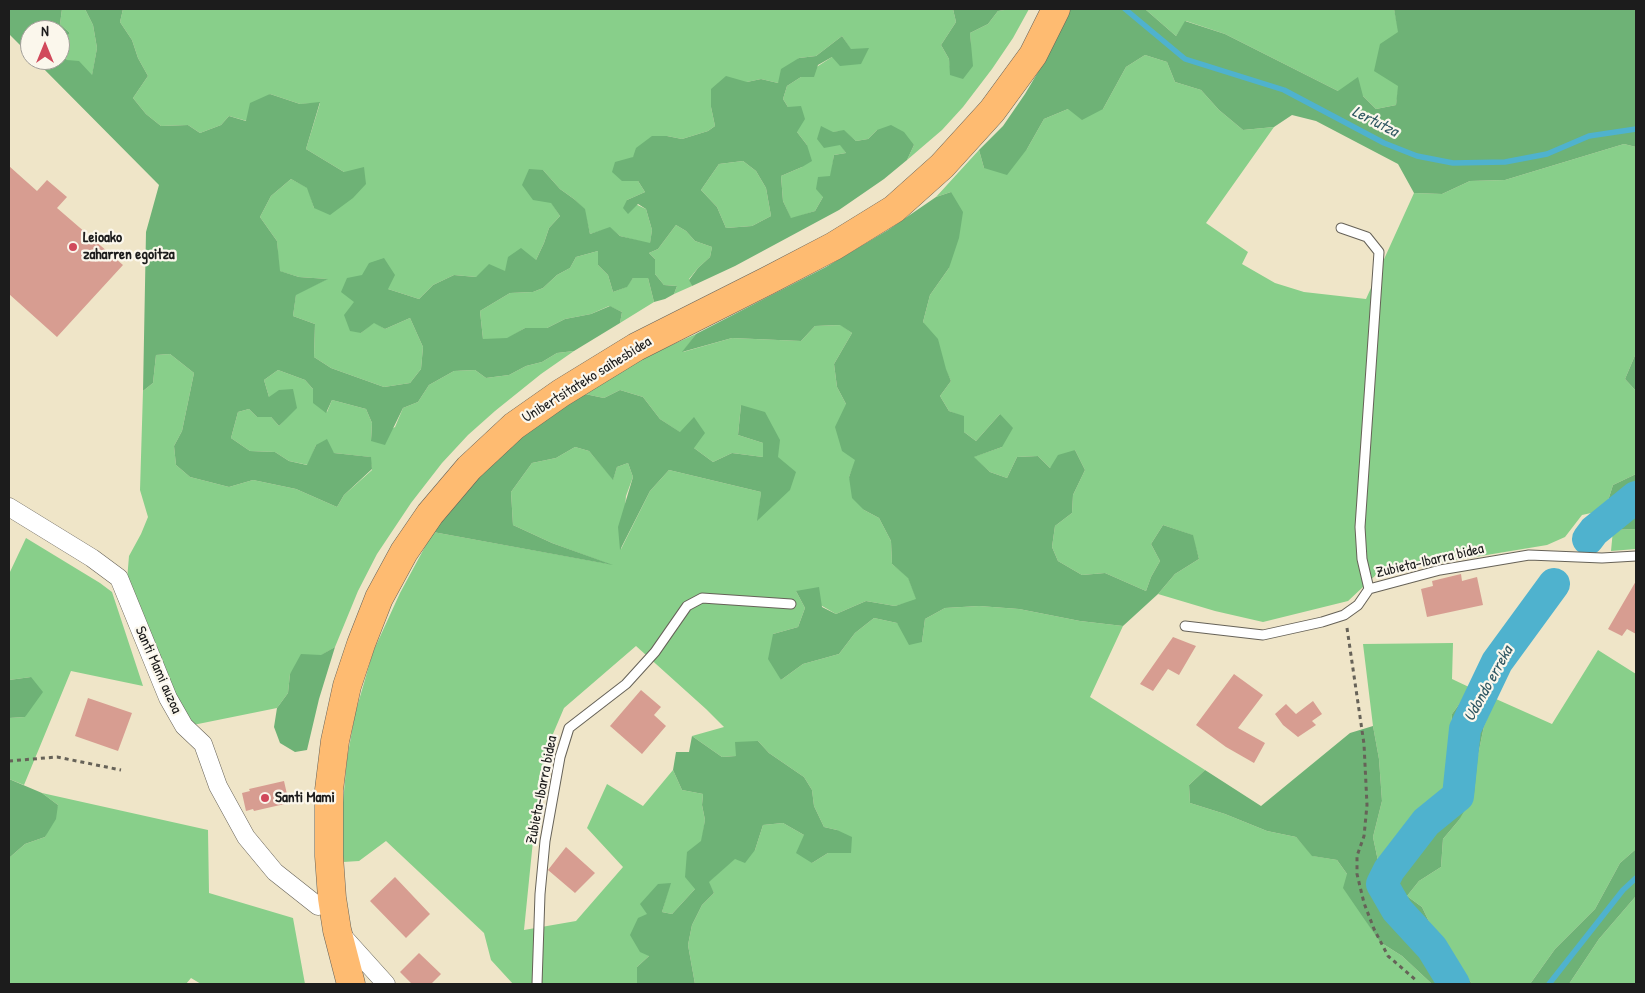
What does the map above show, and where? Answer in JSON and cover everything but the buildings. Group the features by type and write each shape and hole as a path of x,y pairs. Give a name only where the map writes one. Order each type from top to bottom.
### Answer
{"main road":[{"name":"Unibertsitateko saihesbidea","path":"334,984 322,935 314,850 314,784 322,728 335,670 358,609 381,562 410,517 447,471 467,450 531,396 594,356 653,322 826,234 862,213 897,187 948,140 981,100 1017,50 1039,9"},
{"name":"Unibertsitateko saihesbidea","path":"351,984 337,930 332,898 329,790 335,741 347,686 361,644 380,598 404,552 430,514 469,468 488,450 514,426 561,393 636,347 834,246 894,209 942,166 992,111 1033,56 1056,9"}],"street":[{"name":"Santi Mami auzoa","path":"9,508 92,558 119,578 168,698 184,726 203,744 218,786 246,837 275,872 318,906"},
{"path":"337,930 386,984"}],"lane":[{"path":"1341,228 1367,237 1379,252 1360,527 1362,559 1368,589"},
{"name":"Zubieta-Ibarra bidea","path":"1185,626 1262,635 1322,622 1344,615 1358,605 1368,589 1440,570 1529,555 1602,558 1636,556"},
{"name":"Zubieta-Ibarra bidea","path":"537,984 540,894 545,841 560,757 569,728 626,684 655,652 687,606 702,598 791,604"}],"path":[{"path":"1344,615 1354,668 1364,744 1367,805 1364,836 1358,856 1358,874 1364,903 1374,929 1388,956 1417,981"},
{"path":"9,761 57,757 121,770"}],"green space":[{"path":"9,9 62,9 61,20 20,20 20,45 9,34"},
{"path":"62,9 85,9 93,25 97,48 92,76 70,62 70,20 61,20"},
{"path":"85,9 123,9 120,22 132,40 138,58 148,76 133,98 146,114 161,126 188,125 200,133 221,125 229,116 246,121 250,103 270,94 300,104 320,102 306,149 344,172 364,167 366,184 353,198 330,215 314,208 307,188 291,179 271,196 260,217 277,241 280,271 299,277 328,279 296,295 293,316 315,324 314,357 331,368 384,387 410,383 421,369 423,347 410,318 385,329 374,323 361,333 350,331 344,315 354,302 341,292 347,278 362,275 369,263 384,258 395,275 388,289 419,299 433,285 454,275 476,277 489,264 505,271 508,257 521,248 536,260 549,228 560,216 551,203 533,200 522,185 529,169 543,170 560,189 585,209 590,234 610,227 620,236 650,243 652,230 646,209 638,204 628,214 623,208 627,200 645,192 638,181 622,181 612,172 615,162 633,157 636,148 652,136 682,139 708,131 715,126 711,107 711,89 726,76 747,82 761,79 778,83 781,69 799,58 816,56 842,36 851,49 869,48 861,64 840,66 832,57 818,65 814,77 801,77 787,86 783,99 788,107 801,106 805,119 797,132 807,145 812,161 781,176 783,201 791,218 815,211 823,197 816,189 818,177 830,176 834,155 846,153 840,145 824,148 817,139 821,126 833,132 844,130 856,141 868,139 877,130 891,125 904,132 914,145 907,160 884,179 839,210 735,266 692,286 689,280 710,257 712,247 695,241 686,231 676,225 658,249 649,253 655,259 655,274 664,285 677,286 674,294 665,299 654,302 648,278 633,278 627,287 613,292 608,275 598,265 598,251 576,257 570,268 557,275 543,288 533,292 510,293 480,311 483,339 507,338 525,328 547,328 565,319 591,314 610,306 622,312 620,323 574,351 557,353 542,362 526,366 509,375 486,378 475,370 454,371 429,385 418,402 403,408 385,445 371,441 372,423 366,409 332,400 326,413 313,403 313,389 305,380 278,370 264,380 269,397 279,390 293,389 297,408 279,426 271,417 257,417 249,409 238,412 231,438 250,451 275,452 289,461 307,465 316,445 327,439 334,453 371,457 372,469 344,495 337,507 296,489 253,480 229,487 190,477 176,465 174,446 182,431 194,373 170,354 156,355 153,383 143,391 146,232 159,185 45,70 70,70 70,60 79,61 92,75 97,48 93,25","holes":["743,161 756,171 766,188 771,216 752,226 726,228 717,207 701,190 719,164"]},
{"path":"123,9 953,9 956,22 941,45 949,59 951,74 971,49 970,33 988,24 998,11 1029,9 1013,38 963,107 942,130 907,160 914,145 877,130 868,139 856,141 844,131 833,132 846,153 834,155 831,176 815,211 791,219 783,201 781,176 802,167 807,145 797,132 783,99 787,86 832,57 851,50 842,36 816,56 799,58 778,83 761,79 747,82 711,107 715,126 708,131 682,139 667,136 633,157 622,181 638,181 645,192 627,200 646,209 652,230 650,244 620,236 610,228 590,234 584,209 560,189 543,170 551,202 560,216 549,228 536,260 505,271 476,277 454,275 433,285 419,299 388,289 354,302 361,333 374,322 385,329 410,318 423,347 421,369 410,383 384,387 331,368 314,357 315,324 293,316 296,294 327,279 299,277 279,271 277,241 260,217 271,196 291,179 308,188 314,208 344,172 306,149 320,103 300,104 270,94 247,121 229,116 221,125 200,133 188,125 161,126 146,114 133,98 148,76 138,58 132,40 120,22"},
{"path":"953,9 1010,9 998,11 988,24 970,33 973,66 963,79 950,75 949,59 941,45 956,22"},
{"path":"1070,9 1145,9 1176,36 1185,21 1225,34 1338,91 1358,77 1363,96 1376,109 1396,105 1398,86 1374,71 1380,44 1398,32 1394,9 1636,9 1636,147 1624,144 1505,180 1470,181 1442,194 1414,193 1398,164 1316,121 1292,115 1274,127 1243,130 1219,110 1201,90 1175,82 1167,62 1145,55 1126,67 1103,109 1082,120 1068,109 1044,119 1027,149 1007,175 984,168 979,150 1003,126 1025,94 1047,57"},
{"path":"1145,9 1394,9 1399,32 1399,86 1396,105 1376,109 1363,96 1338,91 1225,34 1186,21 1176,36"},
{"path":"1145,55 1167,62 1175,82 1201,90 1219,110 1243,130 1274,127 1206,223 1248,252 1242,264 1275,283 1304,292 1366,299 1414,193 1442,194 1470,181 1505,180 1624,144 1636,147 1636,353 1625,379 1636,391 1636,474 1613,485 1605,510 1582,515 1565,537 1547,545 1378,573 1348,601 1263,622 1215,611 1158,594 1175,574 1199,559 1192,535 1163,525 1151,544 1160,561 1146,591 1105,573 1082,575 1058,561 1052,547 1055,526 1072,513 1073,495 1085,470 1075,450 1050,468 1038,456 1017,457 1007,478 990,472 973,457 1002,447 1000,414 976,441 964,432 964,417 949,411 940,396 951,381 923,322 930,295 949,268 951,192 936,197 979,150 984,168 1027,149 1044,119 1068,109 1103,109 1126,67"},
{"path":"743,161 756,171 766,188 771,216 752,226 726,228 717,207 701,190 719,164"},
{"path":"951,192 963,212 959,238 949,268 930,295 923,322 938,339 951,381 940,396 949,411 964,416 964,432 976,441 1000,414 1013,428 1002,447 974,457 990,472 1007,478 1017,457 1038,456 1050,468 1058,455 1075,450 1085,470 1073,495 1072,513 1055,526 1052,547 1058,561 1082,575 1105,573 1146,591 1160,561 1151,544 1163,525 1193,535 1199,559 1175,574 1158,594 1123,626 1080,621 1019,609 979,606 945,608 925,619 922,642 909,645 897,623 874,618 855,633 839,654 803,664 781,680 768,659 773,634 798,627 805,608 796,591 819,587 822,607 836,614 866,601 895,606 916,599 908,578 892,564 891,541 879,518 864,510 852,498 849,477 855,460 842,451 835,427 846,404 837,387 834,364 852,333 840,325 815,326 801,341 732,338 682,352 696,334 826,267 888,230 936,197"},
{"path":"676,225 686,231 695,241 712,247 710,257 689,279 692,286 674,294 677,286 664,285 655,274 655,259 649,253 658,249"},
{"path":"598,251 598,265 608,275 613,292 626,287 633,278 648,278 654,302 620,323 622,312 609,306 591,314 565,319 547,328 525,328 507,339 483,339 480,311 510,293 533,292 543,288 557,275 570,268 576,257"},
{"path":"841,325 852,333 834,364 837,387 846,404 856,460 849,477 864,510 879,518 891,541 892,564 908,577 917,600 895,606 866,601 836,614 796,591 805,608 798,627 773,634 781,680 803,664 839,654 855,633 874,618 897,623 922,642 925,619 945,608 979,606 1019,609 1080,621 1123,626 1090,697 1205,770 1189,785 1190,803 1225,814 1267,831 1296,837 1313,856 1337,860 1347,874 1367,922 1380,942 1402,956 1432,984 695,984 688,945 692,925 702,905 714,893 708,882 735,858 755,850 763,825 783,823 804,835 812,863 828,853 850,853 837,830 824,827 814,806 812,790 804,777 769,753 758,741 736,756 722,757 692,736 724,727 636,646 564,708 547,748 534,831 524,930 576,921 623,867 587,828 607,784 643,806 673,770 682,790 703,794 702,805 705,820 695,889 672,914 662,912 670,883 648,914 650,955 637,967 637,984 513,984 491,960 484,933 386,841 359,861 343,862 342,813 347,759 355,714 373,652 400,593 433,532 609,564 552,543 513,525 511,492 532,463 556,458 575,447 589,451 613,479 617,467 628,463 633,477 626,496 621,549 650,491 669,470 761,492 758,520 778,457 741,405 738,435 763,443 763,457 732,453 713,462 694,448 694,418 681,433 660,419 643,397 620,390 604,398 580,393 645,357 696,334 683,352 732,338 801,341 815,326"},
{"path":"574,351 541,374 495,411 468,435 442,463 411,503 377,554 358,591 335,647 290,674 288,693 277,708 193,725 182,712 127,580 129,556 148,517 140,490 143,391 153,383 156,355 170,354 194,373 182,431 174,446 176,465 190,477 229,487 253,480 296,489 337,507 344,495 372,470 370,457 334,453 316,445 308,465 289,461 275,452 250,451 231,438 238,412 249,409 257,417 271,417 279,426 287,417 269,397 264,380 278,370 305,380 327,412 332,400 366,409 372,423 371,440 395,427 403,408 418,402 429,385 454,371 475,370 486,378 509,375 526,366 542,362 557,353"},
{"path":"1636,353 1636,391 1625,379"},
{"path":"620,390 643,397 660,419 680,432 694,417 705,433 694,448 713,462 732,453 763,457 763,443 738,435 741,405 765,412 780,440 778,457 796,472 790,490 757,521 761,492 669,470 650,491 620,550 618,527 633,477 628,463 617,467 613,480 589,451 575,447 556,458 532,463 511,492 513,525 552,543 613,565 433,532 484,469 514,438 580,393 604,398"},
{"path":"1636,474 1636,529 1613,530 1605,510 1613,485"},
{"path":"1636,529 1636,549 1611,551 1613,530"},
{"path":"26,538 112,592 143,686 71,671 24,785 9,779 9,718 25,717 31,677 9,680 9,574"},
{"path":"1453,643 1452,679 1471,688 1452,714 1449,779 1437,797 1412,817 1394,844 1378,861 1373,837 1382,801 1379,759 1363,644"},
{"path":"335,647 319,699 307,750 295,752 280,743 274,727 277,708 288,693 290,674 301,654 321,655"},
{"path":"1598,650 1636,674 1636,849 1620,863 1595,909 1555,949 1530,984 1472,984 1433,930 1422,907 1407,896 1419,881 1441,867 1443,839 1459,820 1478,755 1484,726 1496,699 1552,724"},
{"path":"31,677 43,692 25,717 9,718 9,680"},
{"path":"1471,688 1496,699 1484,726 1478,755 1474,794 1459,820 1443,839 1441,867 1419,881 1407,896 1422,907 1433,930 1472,984 1432,984 1402,956 1380,942 1343,888 1347,874 1337,860 1312,856 1296,837 1267,831 1225,814 1190,803 1189,785 1205,770 1261,806 1350,733 1373,726 1379,759 1382,801 1373,837 1378,861 1394,844 1412,817 1437,797 1449,779 1452,714"},
{"path":"692,736 722,757 736,756 735,742 758,741 769,753 804,777 812,790 814,806 824,827 837,830 852,837 851,853 828,853 812,863 796,853 804,835 783,823 763,825 755,850 745,863 735,859 709,882 714,893 702,905 692,925 688,945 695,984 637,984 637,967 649,956 640,952 630,935 638,918 647,914 640,904 658,884 671,883 662,912 672,914 695,889 685,877 687,852 701,841 705,820 702,805 703,794 682,790 673,770 676,752 689,752"},
{"path":"9,779 42,793 58,805 56,819 45,837 25,844 9,858"},
{"path":"42,793 208,830 209,893 293,918 305,984 201,984 191,978 186,984 9,984 9,858 25,844 45,837 58,805"},
{"path":"1636,849 1636,896 1599,939 1569,984 1530,984 1555,949 1595,909 1620,863"},
{"path":"1636,896 1636,984 1569,984 1599,939"}],"waterway":[{"name":"Lertutza","path":"1125,9 1185,59 1284,90 1384,143 1417,156 1453,163 1505,162 1547,154 1589,136 1636,129"},
{"name":"Udondo erreka","path":"1588,539 1594,531 1636,497"},
{"name":"Udondo erreka","path":"1454,984 1432,948 1397,910 1382,884 1389,870 1426,822 1458,796 1465,729 1497,662 1554,584"},
{"path":"1549,984 1623,890 1636,878"}],"place":[{"name":"Leioako zaharren egoitza","path":"73,247"},
{"name":"Santi Mami","path":"265,798"}]}
